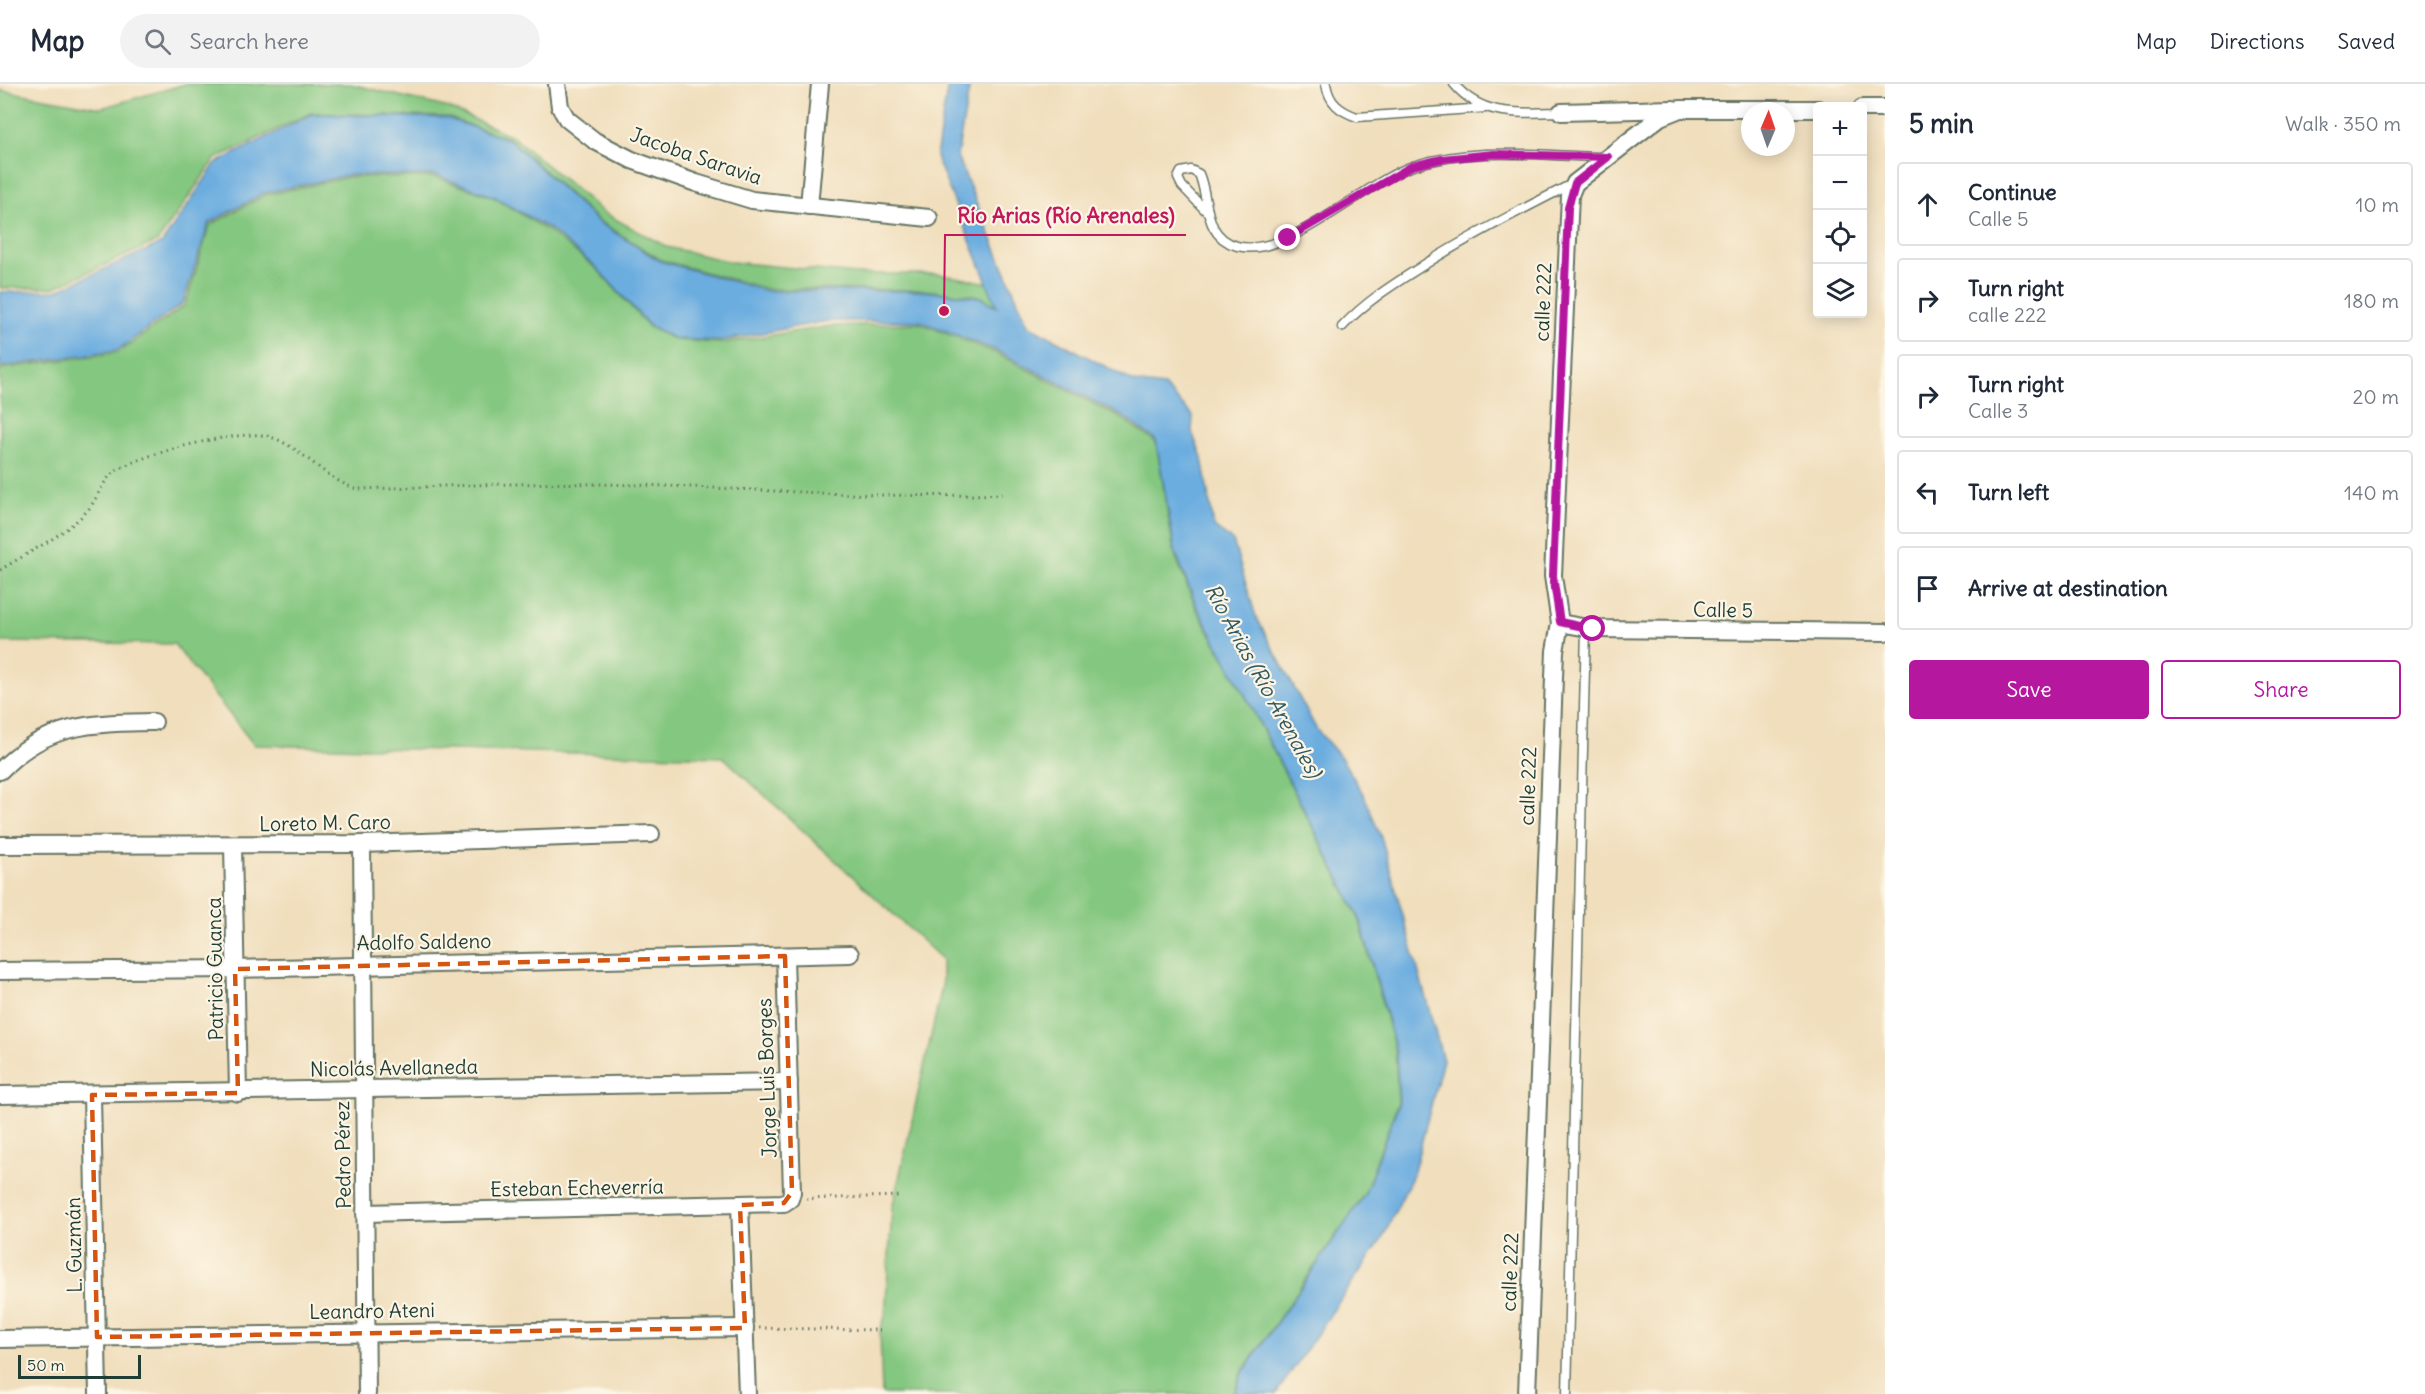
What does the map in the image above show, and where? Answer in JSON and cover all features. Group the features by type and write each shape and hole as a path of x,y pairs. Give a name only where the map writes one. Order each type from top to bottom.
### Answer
{"street":[{"path":"809,206 820,84"},
{"name":"Jacoba Saravia","path":"557,85 560,107 567,119 595,141 632,160 752,200 929,218"},
{"path":"1561,112 1813,108"},
{"path":"1867,108 1885,108"},
{"path":"1575,183 1660,117 1680,109"},
{"name":"calle 222","path":"1527,1394 1555,663 1560,622 1553,576 1568,208 1575,183"},
{"name":"Calle 5","path":"1560,622 1586,628 1885,632"},
{"path":"0,771 23,749 57,731 108,723 154,722"},
{"name":"Loreto M. Caro","path":"0,846 362,844 651,834"},
{"name":"Pedro Pérez","path":"362,844 367,1394"},
{"name":"Patricio Guanca","path":"233,845 238,1093"},
{"name":"Adolfo Saldeno","path":"0,971 236,969 364,964 849,954"},
{"name":"Jorge Luis Borges","path":"784,956 792,1192 790,1199"},
{"name":"Nicolás Avellaneda","path":"0,1095 238,1093 789,1082"},
{"name":"L. Guzmán","path":"92,1095 98,1394"},
{"name":"Esteban Echeverría","path":"365,1213 740,1205 784,1203 790,1199"},
{"path":"740,1205 747,1394"},
{"name":"Leandro Ateni","path":"0,1339 746,1328"}],"lane":[{"path":"1326,84 1333,103 1342,112 1357,117 1486,108"},
{"path":"1454,84 1465,97 1486,108 1507,114 1561,112"},
{"path":"1206,211 1198,174 1191,170 1181,172 1178,178 1182,186 1206,211 1220,237 1239,247 1260,246 1288,238 1412,166 1442,159 1494,154 1608,157"},
{"path":"1342,327 1356,312 1392,285 1478,231 1575,183"},
{"path":"1567,1394 1586,628"}],"path":[{"path":"0,570 83,516 95,503 105,481 131,462 146,456 239,435 266,436 285,443 340,481 357,489 592,484 937,497 1002,494"},
{"path":"790,1199 897,1196"},
{"path":"746,1328 880,1330"}],"highlighted area":[{"path":"785,956 792,1192 784,1203 740,1205 745,1328 97,1337 92,1095 238,1093 235,969"}],"green space":[{"path":"185,84 351,84 449,108 512,136 604,213 667,247 731,262 857,274 939,274 988,283 997,306 980,296 922,290 767,289 661,260 599,221 510,139 447,117 311,113 215,159 158,241 53,288 0,288 0,90 101,108"},
{"path":"349,177 435,177 495,198 550,232 597,269 649,327 675,340 721,343 831,326 920,323 994,352 1121,418 1156,442 1174,552 1196,608 1249,703 1359,919 1395,1050 1398,1102 1365,1193 1240,1375 1234,1394 882,1394 880,1330 885,1316 892,1209 942,987 942,959 723,757 254,745 174,644 0,642 0,369 119,352 185,305 210,225 265,195"}],"water":[{"path":"948,84 970,84 957,156 1028,325 1134,382 1164,386 1193,416 1192,432 1202,458 1214,527 1233,541 1256,617 1317,730 1340,756 1364,795 1382,840 1443,1060 1413,1175 1382,1239 1276,1394 1235,1394 1241,1375 1365,1194 1399,1102 1396,1051 1360,919 1249,702 1197,607 1175,551 1156,440 1122,416 995,350 920,321 827,321 720,341 675,339 650,326 597,268 551,230 495,197 436,175 349,175 264,193 209,223 183,303 118,350 0,367 0,292 56,291 162,243 216,163 312,114 446,118 510,140 598,222 660,261 767,291 922,291 980,297 997,307 936,157"}],"place":[{"name":"Río Arias (Río Arenales)","path":"944,311"}],"route":[{"path":"1288,238 1412,166 1442,159 1494,154 1608,157 1575,183 1568,208 1553,576 1560,622 1593,629"}]}
